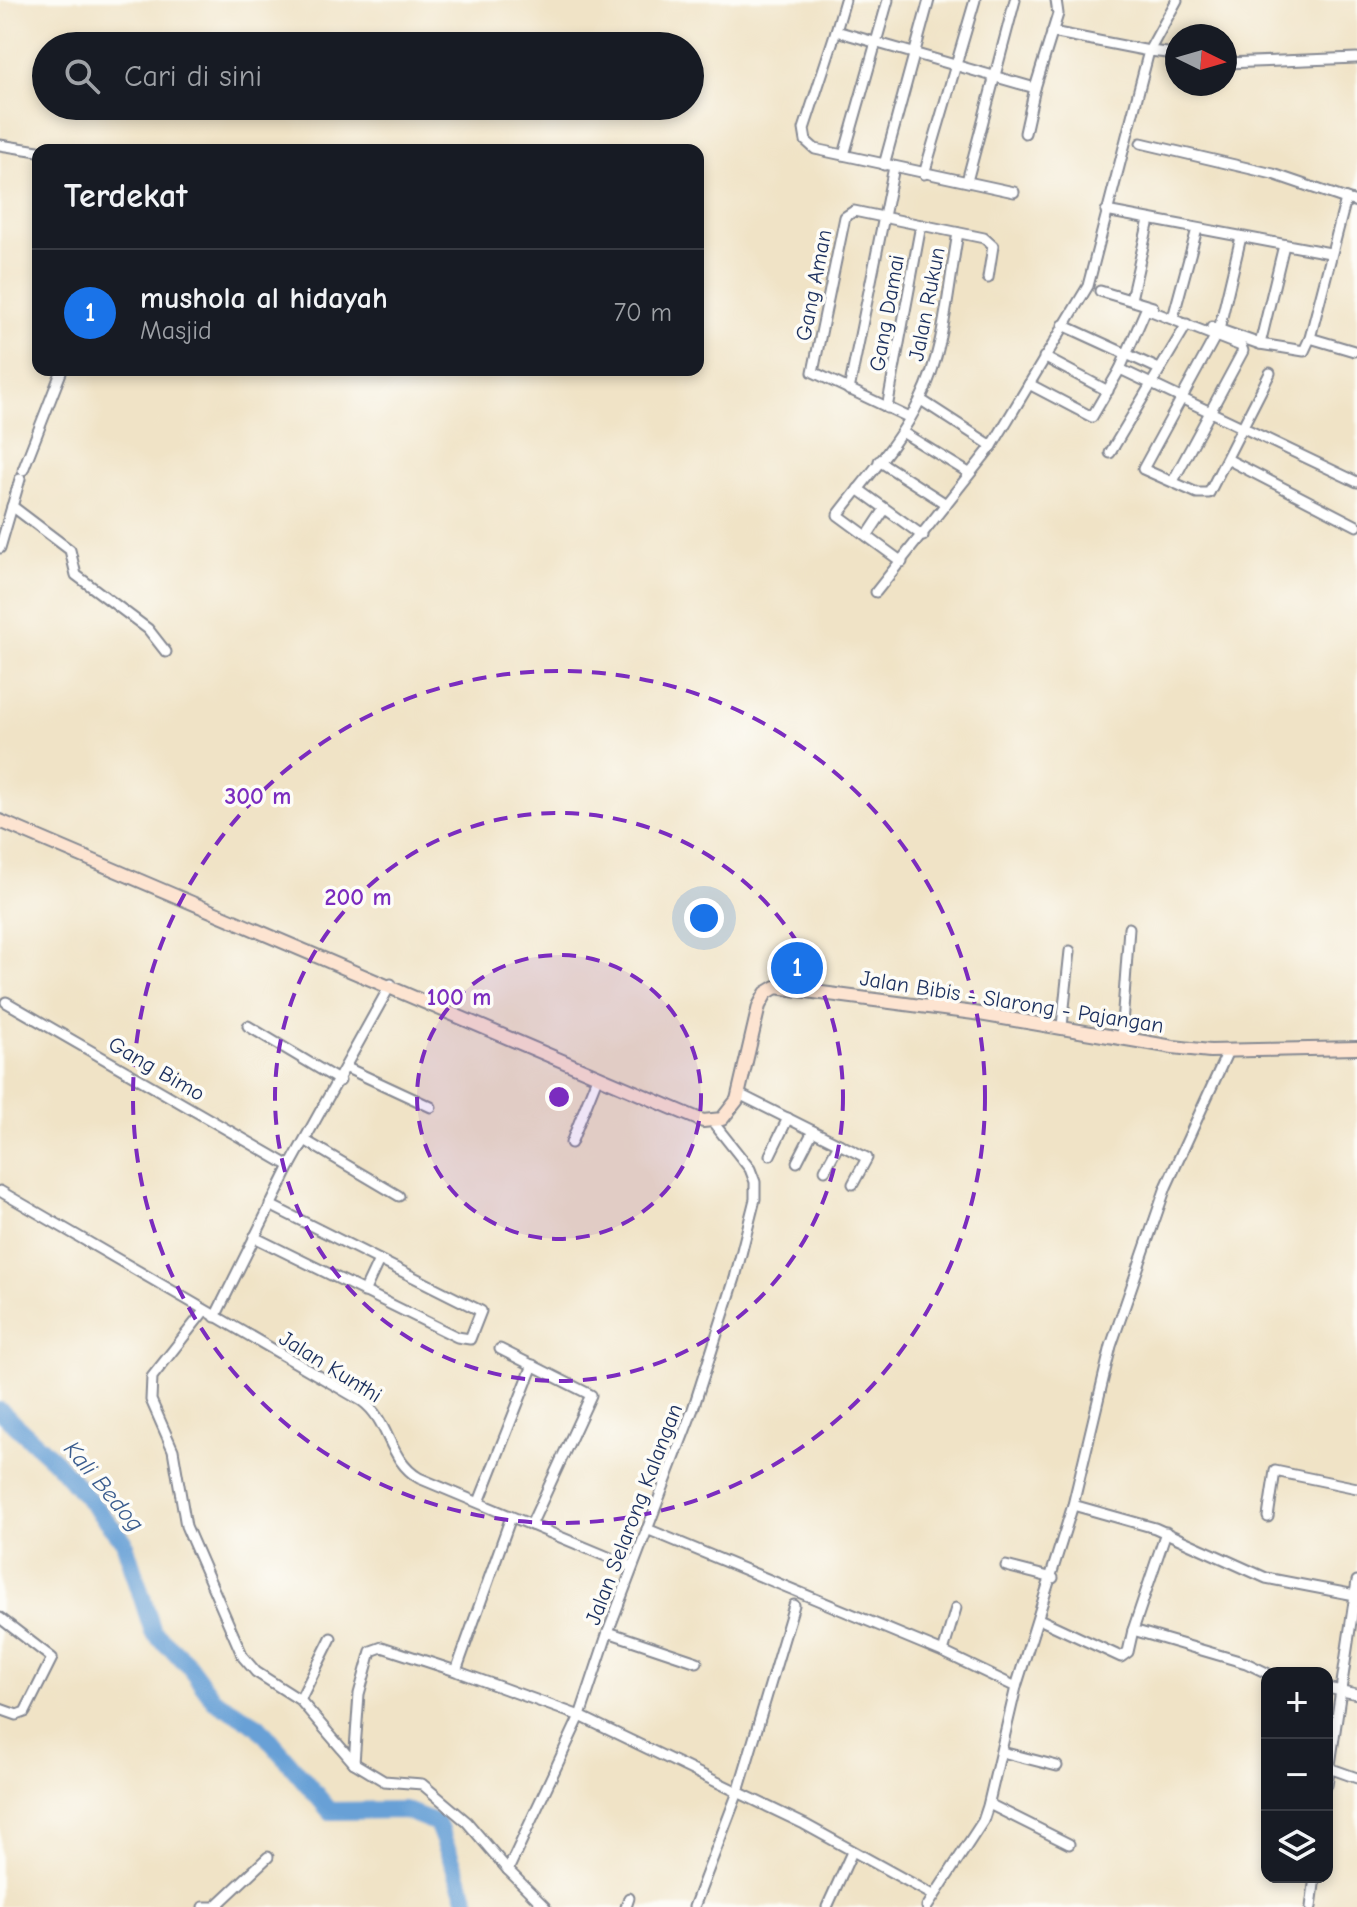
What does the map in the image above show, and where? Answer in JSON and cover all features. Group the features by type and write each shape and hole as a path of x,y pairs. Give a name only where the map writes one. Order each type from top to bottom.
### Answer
{"main road":[{"path":"0,821 391,984 696,1119 722,1119 739,1094"},
{"name":"Jalan Bibis - Slarong - Pajangan","path":"739,1094 759,1006 766,993 776,987 820,990 1062,1026 1173,1047 1228,1051 1357,1048"}],"street":[{"path":"845,0 804,135 815,149 1014,192"},
{"path":"844,155 888,0"},
{"path":"910,418 849,390 883,217 889,166 929,0"},
{"path":"924,174 975,0"},
{"path":"967,181 1015,0"},
{"path":"1025,133 1058,14 1056,0"},
{"path":"876,592 992,446 1088,286 1149,51 1177,0"},
{"path":"836,31 1035,88"},
{"path":"1052,32 1165,53"},
{"path":"1237,63 1357,58"},
{"path":"1141,143 1273,174 1357,202"},
{"path":"0,145 32,150"},
{"path":"1029,384 1090,417 1095,414 1120,369 1146,309 1187,324 1299,352 1307,347 1310,338 1346,199"},
{"name":"Gang Aman","path":"849,390 813,372 845,217 854,211 883,217"},
{"path":"1106,211 1330,253"},
{"path":"883,217 990,241 993,246 988,278"},
{"path":"1131,299 1149,220"},
{"name":"Gang Damai","path":"887,408 921,225"},
{"path":"1174,314 1197,229"},
{"name":"Jalan Rukun","path":"867,536 838,515 902,432 921,400 936,358 958,233"},
{"path":"1241,237 1218,332 1184,399 1142,466 1203,495 1211,490 1270,373"},
{"path":"1260,344 1284,245"},
{"path":"1100,291 1131,299 1218,332 1241,346 1243,351 1173,481"},
{"path":"1110,453 1187,324"},
{"path":"1063,325 1159,369"},
{"path":"1310,338 1354,351"},
{"path":"1044,357 1108,391"},
{"path":"1120,369 1357,482"},
{"path":"0,548 22,474 60,376"},
{"path":"921,400 992,446"},
{"path":"902,432 969,473"},
{"path":"1227,459 1357,526"},
{"path":"879,461 946,504"},
{"path":"858,489 923,536"},
{"path":"12,506 70,550 76,575 148,629 166,652"},
{"path":"885,509 867,536 902,562"},
{"path":"1121,1038 1129,928"},
{"path":"1062,1026 1070,951"},
{"path":"215,1317 290,1166 340,1081 391,984"},
{"name":"Gang Bimo","path":"6,1002 290,1166"},
{"path":"248,1026 340,1081"},
{"path":"927,1907 983,1821 989,1804 1016,1687 1053,1578 1073,1505 1111,1346 1166,1187 1228,1051"},
{"path":"347,1068 431,1107"},
{"path":"571,1143 598,1075"},
{"path":"739,1094 867,1158 853,1184"},
{"path":"770,1155 788,1118"},
{"name":"Jalan Selarong Kalangan","path":"508,1870 580,1716 608,1632 698,1394 735,1278 755,1199 755,1182 750,1169 712,1121"},
{"path":"797,1162 813,1131"},
{"path":"306,1141 399,1196"},
{"path":"825,1170 839,1144"},
{"name":"Jalan Kunthi","path":"0,1191 362,1401 380,1418 402,1466 419,1478 632,1567"},
{"path":"254,1237 464,1340 470,1339 481,1311 270,1205"},
{"path":"364,1292 379,1260"},
{"path":"204,1311 152,1377 151,1400 173,1450 186,1526 243,1657 256,1672 300,1700 331,1731 354,1763 384,1781 422,1784 467,1822 545,1907"},
{"path":"500,1349 591,1395 531,1525"},
{"path":"479,1502 533,1365"},
{"path":"1268,1517 1275,1471 1357,1488"},
{"path":"1073,1505 1166,1532 1266,1578 1355,1595"},
{"path":"456,1671 511,1517"},
{"path":"647,1529 943,1652 1016,1687"},
{"path":"1039,1619 1121,1657 1128,1652 1166,1532"},
{"path":"1006,1566 1053,1578"},
{"path":"1333,1742 1357,1581"},
{"path":"694,1907 738,1792 794,1605"},
{"path":"943,1652 956,1608"},
{"path":"0,1618 50,1653 52,1658 25,1712 17,1715 0,1709"},
{"path":"1133,1630 1261,1670"},
{"path":"608,1632 697,1662"},
{"path":"300,1700 331,1638"},
{"path":"354,1763 359,1694 371,1651 382,1647 580,1716 738,1792 933,1895"},
{"path":"1333,1689 1357,1694"},
{"path":"1002,1752 1057,1766"},
{"path":"1333,1769 1357,1778"},
{"path":"989,1804 1069,1844"},
{"path":"827,1907 852,1852"},
{"path":"203,1907 218,1906 268,1857"},
{"path":"1313,1906 1315,1883"}],"waterway":[{"name":"Kali Bedog","path":"0,1411 56,1462 124,1541 153,1632 186,1662 214,1700 258,1726 330,1811 404,1810 437,1823 470,1907"}],"place":[{"name":"mushola al hidayah","path":"797,968"}]}
